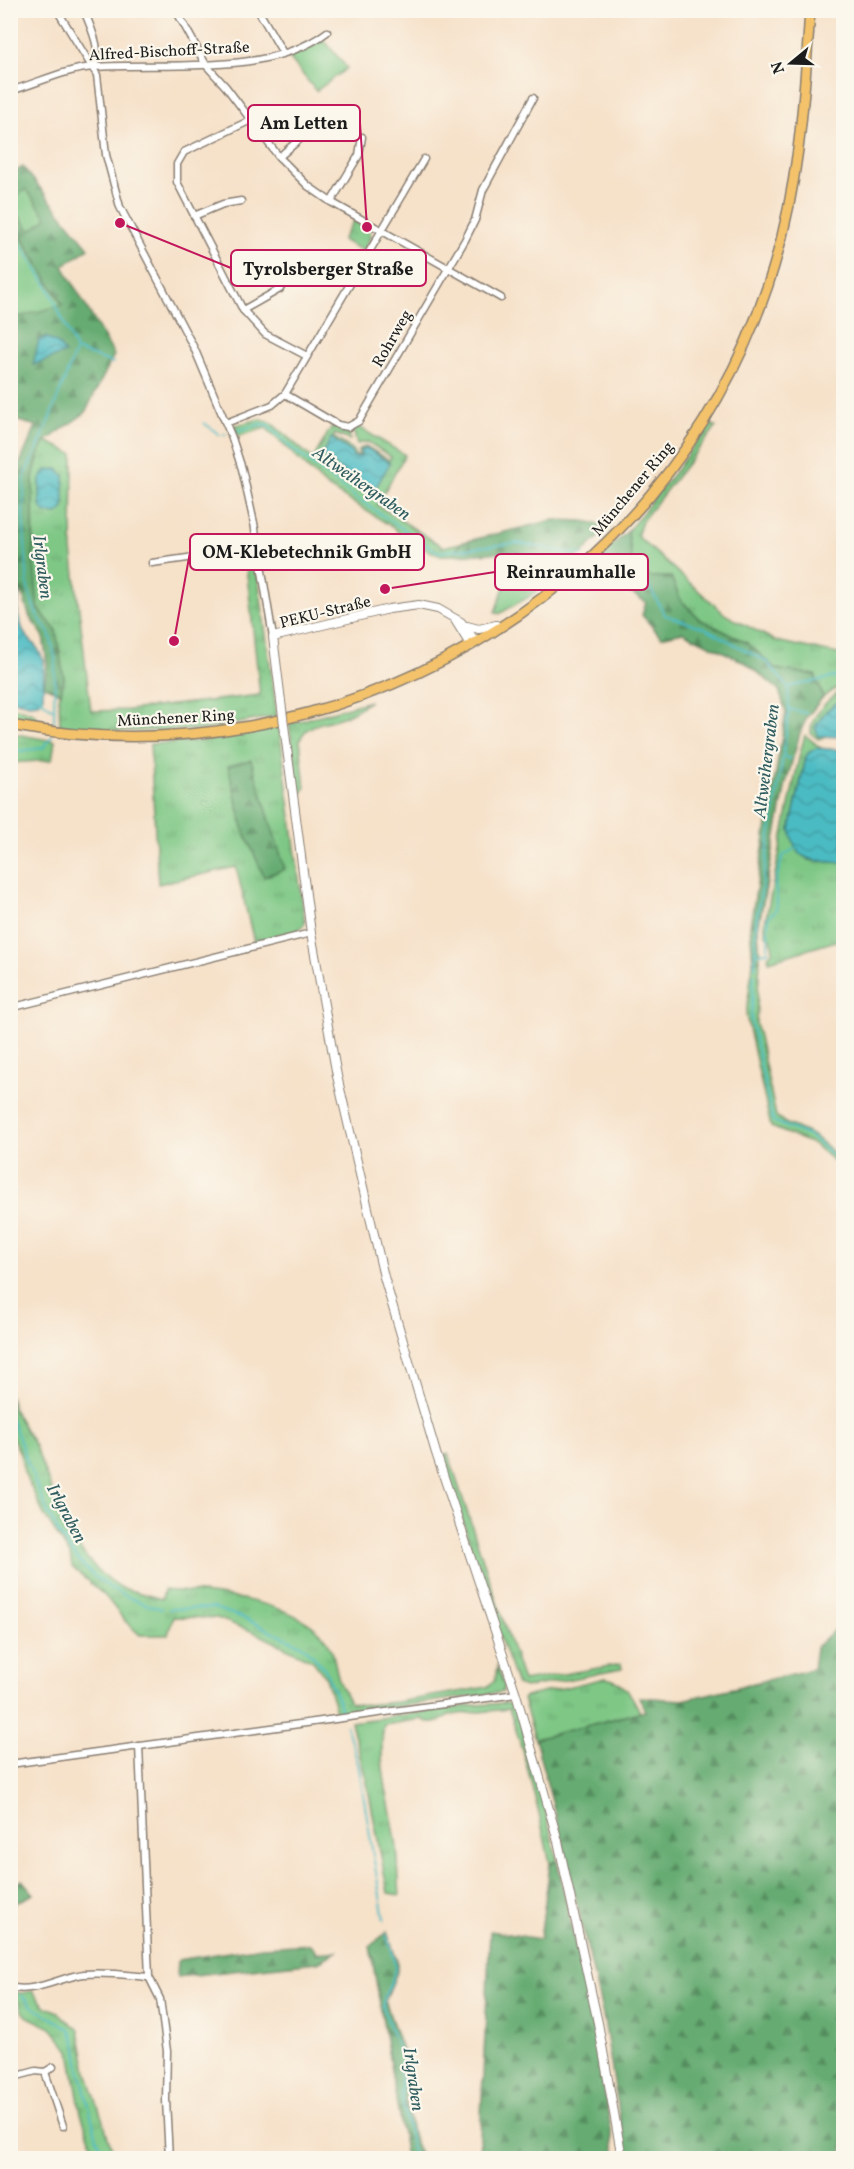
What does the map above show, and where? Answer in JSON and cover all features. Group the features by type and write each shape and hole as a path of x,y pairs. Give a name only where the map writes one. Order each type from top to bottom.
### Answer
{"main road":[{"name":"Münchener Ring","path":"10,725 68,733 170,736 250,727 316,712 373,693 423,672 512,620 570,577 636,511 661,482 691,440 733,369 747,340 769,285 790,206 802,122 810,10"}],"street":[{"path":"57,10 93,67 99,83 106,155 120,207 188,336 226,423 242,470 259,548 273,637 311,933 337,1076 384,1277 436,1453 516,1694 558,1841 598,2023 622,2158"},
{"path":"84,10 98,54 93,67"},
{"path":"176,10 206,64 279,157 308,186 331,202 501,298"},
{"path":"258,10 283,53"},
{"name":"Alfred-Bischoff-Straße","path":"10,91 70,71 93,67 206,64 252,60 283,53 311,42 327,32"},
{"name":"Rohrweg","path":"285,394 338,425 348,427 356,424 472,227 488,180 533,98"},
{"path":"279,157 315,126 323,112"},
{"path":"251,120 189,149 180,158 175,171 177,182 243,310 265,334 307,356"},
{"path":"331,202 359,155 362,137"},
{"path":"226,423 272,405 285,394 423,159"},
{"path":"194,216 223,204 241,201"},
{"path":"243,310 280,289 299,255"},
{"path":"152,563 259,548"},
{"name":"PEKU-Straße","path":"273,637 410,605 432,607 452,617 465,625 474,644"},
{"path":"452,617 474,644"},
{"path":"465,625 483,629 512,620"},
{"path":"10,1008 311,933"},
{"path":"10,1764 516,1694"},
{"path":"139,1746 149,1977 160,1999 167,2051 166,2100 169,2158"},
{"path":"10,1987 17,1989 31,1987 82,1974 111,1973 149,1977"},
{"path":"10,2078 36,2071 45,2072 53,2067"},
{"path":"45,2072 63,2126"}],"green space":[{"path":"324,40 347,68 316,91 288,56"},
{"path":"23,167 89,248 63,266 114,355 85,413 46,441 39,454 33,477 33,551 38,608 56,630 64,678 61,693 44,686 47,665 43,635 30,618 17,579 13,479 36,426 11,419 10,319 62,304 11,219 11,205 30,231 26,190 11,201 11,174"},
{"path":"26,189 47,218 30,231 11,205 11,201"},
{"path":"10,219 62,305 11,319"},
{"path":"354,220 370,232 363,251 342,240"},
{"path":"260,419 270,422 313,459 332,426 344,432 349,431 350,440 335,434 333,437 353,450 355,456 359,455 358,450 366,446 389,460 391,457 368,442 357,444 353,430 359,427 405,455 377,505 443,547 460,543 454,555 439,555 408,542 393,527 327,487 266,428 238,436 233,426"},
{"path":"709,423 716,427 642,521 637,536 726,615 776,641 843,655 843,684 823,697 815,675 776,669 747,643 699,619 680,599 671,577 651,578 632,564 628,531 678,468"},
{"path":"46,441 73,454 72,549 91,711 128,710 260,695 245,556 254,561 257,569 277,716 202,730 122,731 60,727 59,698 64,678 44,616 38,608 34,580 33,477 39,454"},
{"path":"553,520 583,521 611,526 568,566 517,552 454,555 460,543"},
{"path":"628,531 632,564 651,577 671,577 680,599 699,619 747,643 776,669 815,675 823,697 807,717 800,733 786,783 758,929 760,960 753,962 750,926 786,712 779,690 746,663 683,632 661,637 642,615 646,602 616,584 576,578"},
{"path":"517,552 568,566 529,597 499,614 495,612"},
{"path":"843,691 843,698 826,711 815,727 818,736 828,737 818,739 811,733 813,720 832,697"},
{"path":"370,701 348,715 313,726 303,734 300,740 305,788 300,796 289,724"},
{"path":"10,707 33,713 39,725 11,720"},
{"path":"279,726 305,924 298,930 254,942 236,867 158,884 150,744 199,741"},
{"path":"10,733 55,741 52,760 11,763"},
{"path":"805,735 821,748 816,748 806,757 790,829 808,860 843,863 843,939 769,961 768,957 773,951 771,938 765,935 765,922"},
{"path":"251,760 285,869 264,877 243,828 228,766"},
{"path":"760,960 756,1023 776,1116 785,1123 812,1135 843,1160 843,1169 815,1145 771,1127 746,1015 753,962"},
{"path":"10,1396 13,1409 35,1446 58,1506 82,1552 100,1573 122,1588 162,1599 164,1590 206,1593 253,1601 297,1617 315,1628 328,1642 341,1685 350,1703 365,1705 397,1702 487,1687 495,1680 497,1667 504,1686 503,1692 318,1717 336,1711 326,1678 313,1661 256,1633 217,1618 173,1617 168,1635 140,1635 125,1621 106,1597 72,1567 70,1555 44,1515 24,1472 20,1453 11,1435"},
{"path":"448,1454 523,1681 621,1664 622,1669 525,1688 517,1685 442,1456"},
{"path":"843,1622 843,2158 626,2158 604,2020 562,1839 535,1739 645,1711 639,1697 683,1700 813,1669 816,1647"},
{"path":"605,1678 612,1679 623,1686 640,1712 535,1739 523,1699 525,1697"},
{"path":"505,1703 514,1706 518,1714 557,1860 550,1864 532,1786 509,1709 449,1715 439,1722 428,1722 421,1719 384,1725 383,1766 398,1857 400,1895 388,1893 367,1783 351,1722"},
{"path":"557,1860 592,2020 616,2158 479,2158 490,1931 540,1939 550,1864"},
{"path":"22,1880 34,1894 11,1905 11,1886"},
{"path":"387,1932 397,1961 397,1972 385,2001 405,2058 406,2102 413,2138 422,2158 406,2158 370,1946"},
{"path":"311,1944 316,1953 338,1951 318,1962 177,1977 178,1960 262,1947"},
{"path":"32,1991 45,2006 56,2011 79,2030 87,2072 115,2158 97,2158 81,2114 70,2051 51,2028 28,2017 22,2011 14,1992"}],"water":[{"path":"46,337 58,344 65,353 33,365 39,340"},
{"path":"331,438 351,452 353,457 361,456 360,451 367,448 390,463 371,496 345,478 341,470 322,455"},
{"path":"58,469 64,476 64,508 58,514 46,513 40,506 40,479 46,470"},
{"path":"10,550 17,553 20,568 18,615 24,633 38,649 44,661 43,698 39,703 29,704 11,700"},
{"path":"843,698 843,737 818,736 815,727 826,711"},
{"path":"816,748 843,750 843,863 815,860 801,855 793,841 790,829 806,757"}],"waterway":[{"path":"10,227 49,289 76,350"},
{"name":"Altweihergraben","path":"76,350 113,363"},
{"name":"Irlgraben","path":"54,722 55,658 50,635 36,613 28,589 23,513 25,474 40,443 76,350"},
{"name":"Altweihergraben","path":"204,423 220,435"},
{"name":"Altweihergraben","path":"237,431 260,424 268,425 290,447 355,497 438,552 517,543 584,555"},
{"path":"330,478 339,466"},
{"name":"Altweihergraben","path":"597,560 645,579 665,615 705,628 767,662 788,687 789,709 783,756 756,924 755,967"},
{"path":"788,687 844,675"},
{"path":"40,699 54,710"},
{"path":"789,709 806,713"},
{"name":"Irlgraben","path":"10,752 43,748 52,736"},
{"name":"Altweihergraben","path":"783,756 790,759"},
{"path":"756,953 768,952 768,917 776,910 777,901 775,883 783,856 797,847"},
{"name":"Altweihergraben","path":"754,974 751,1021 773,1121 811,1137 844,1164"},
{"name":"Irlgraben","path":"10,1418 53,1522 79,1561 113,1590 136,1601 162,1609"},
{"name":"Irlgraben","path":"169,1609 214,1608 241,1617 305,1647 325,1669 342,1710"},
{"name":"Irlgraben","path":"346,1725 358,1763 384,1920"},
{"name":"Irlgraben","path":"386,1934 395,1969 383,2007 401,2057 401,2095 414,2158"},
{"name":"Irlgraben","path":"22,1996 33,2007 70,2029 76,2043 96,2135 105,2158"}],"place":[{"name":"Tyrolsberger Straße","path":"120,223"},
{"name":"Am Letten","path":"367,227"},
{"name":"Reinraumhalle","path":"385,589"},
{"name":"OM-Klebetechnik GmbH","path":"174,641"}]}
